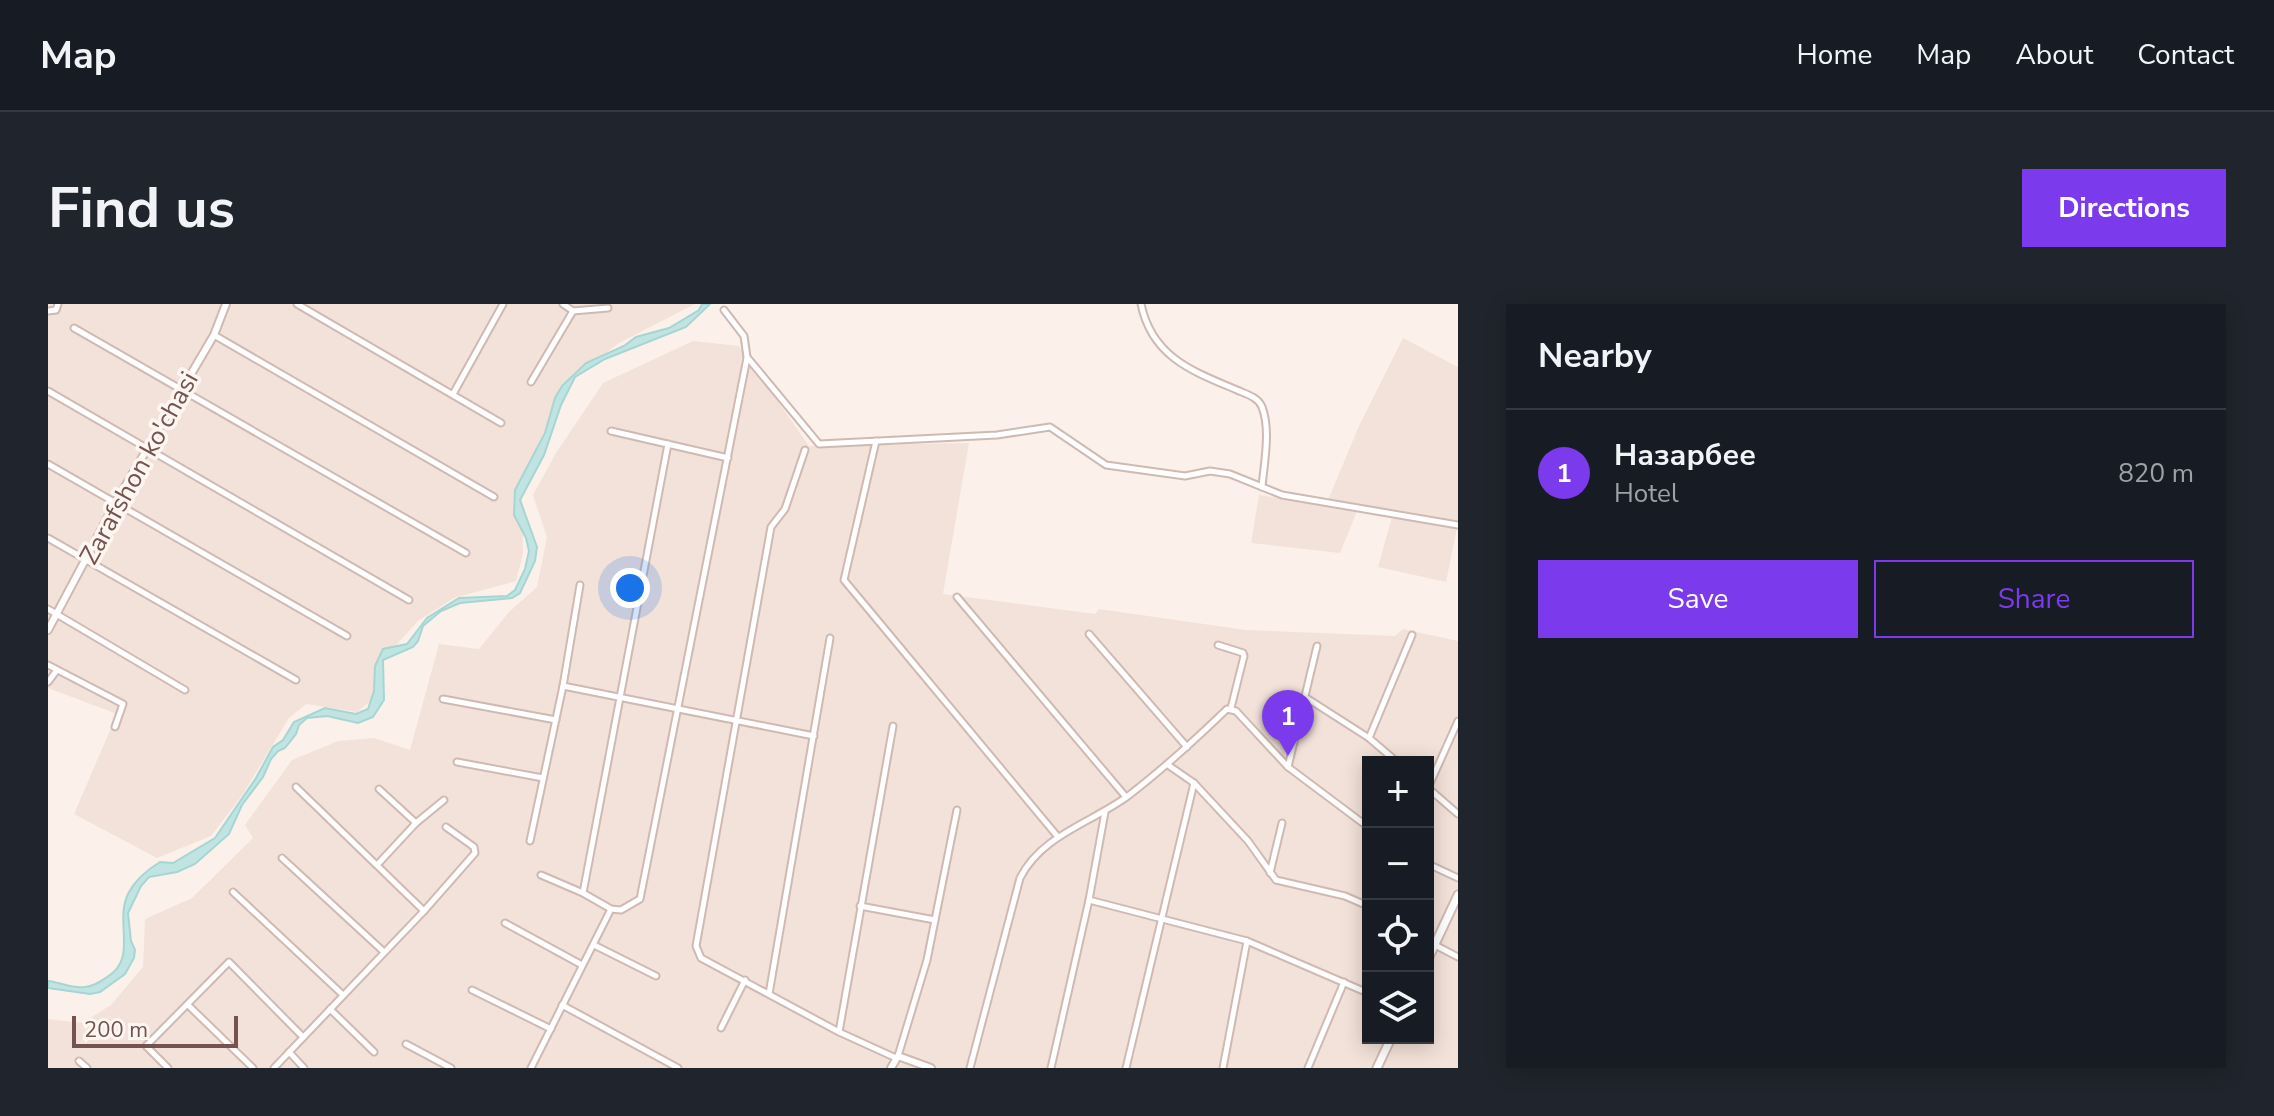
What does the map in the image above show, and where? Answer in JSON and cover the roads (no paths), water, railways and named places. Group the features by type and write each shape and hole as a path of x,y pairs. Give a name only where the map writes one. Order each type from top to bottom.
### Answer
{"main road":[{"path":"1434,946 1458,895"},
{"path":"1377,1068 1388,1044"}],"street":[{"path":"48,311 56,310 58,304"},
{"name":"Zarafshon ko'chasi","path":"48,630 116,502 214,335 226,304"},
{"path":"297,304 501,423"},
{"path":"453,394 503,304"},
{"path":"563,304 573,311 608,308"},
{"path":"1141,304 1145,325 1170,356 1192,371 1254,397 1262,406 1266,436 1262,487"},
{"path":"541,875 611,909 621,910 640,899 747,357 744,336 724,310"},
{"path":"531,382 573,311"},
{"path":"74,328 466,553"},
{"path":"214,335 494,497"},
{"path":"747,357 819,444 997,435 1050,427 1106,465 1185,476 1210,471 1230,474 1282,495 1458,525"},
{"path":"48,391 409,600"},
{"path":"611,431 728,458"},
{"path":"876,441 844,580 1058,837"},
{"path":"583,893 668,444"},
{"path":"805,450 785,509 771,527 696,946 701,958 839,1032 931,1068"},
{"path":"48,464 347,636"},
{"path":"48,538 296,680"},
{"path":"530,841 563,686 580,585"},
{"path":"957,597 1126,797"},
{"path":"48,609 185,690"},
{"path":"1089,634 1187,747"},
{"path":"1369,738 1412,635"},
{"path":"769,994 830,638"},
{"path":"1218,645 1244,656 1231,708"},
{"path":"1288,767 1317,646"},
{"path":"48,665 123,704 115,727"},
{"path":"48,682 57,670"},
{"path":"563,686 814,736"},
{"path":"1305,697 1369,738 1390,756"},
{"path":"443,699 556,720"},
{"path":"970,1068 1020,878 1028,864 1058,837 1105,811 1168,765 1231,708"},
{"path":"1231,708 1288,767 1362,822"},
{"path":"1434,775 1458,721"},
{"path":"839,1032 893,726"},
{"path":"457,762 543,778"},
{"path":"1168,765 1194,783 1248,841 1276,880 1345,896 1362,903"},
{"path":"1126,1068 1194,783"},
{"path":"296,787 424,911"},
{"path":"379,789 416,823"},
{"path":"1434,793 1458,814"},
{"path":"377,865 416,823 444,800"},
{"path":"891,1068 927,960 957,810"},
{"path":"1051,1068 1089,900 1105,811"},
{"path":"1270,874 1282,823"},
{"path":"274,1068 475,853 474,847 446,827"},
{"path":"282,858 384,952"},
{"path":"1434,867 1458,878"},
{"path":"233,892 343,995"},
{"path":"1089,900 1247,941 1362,990"},
{"path":"860,906 935,920"},
{"path":"531,1068 611,909"},
{"path":"505,923 582,965"},
{"path":"1223,1068 1247,941"},
{"path":"1436,942 1458,957"},
{"path":"594,945 656,976"},
{"path":"168,1068 146,1046 229,962 303,1037"},
{"path":"721,1028 745,980"},
{"path":"1308,1068 1344,982"},
{"path":"472,990 551,1029"},
{"path":"187,1004 253,1068"},
{"path":"562,1005 678,1068"},
{"path":"330,1009 374,1052"},
{"path":"406,1044 451,1068"},
{"path":"289,1052 304,1068"},
{"path":"79,1061 87,1068"}],"water":[{"path":"702,304 710,304 686,327 605,359 575,377 561,405 544,455 520,500 537,547 535,561 520,593 512,598 460,603 441,611 423,626 413,647 383,660 384,700 373,717 358,723 327,716 307,718 285,748 271,759 263,777 242,805 229,834 195,864 177,872 149,877 141,886 128,913 135,950 125,974 100,992 90,994 48,988 48,981 75,987 91,986 116,969 122,960 123,915 132,887 160,862 173,863 215,838 273,747 283,740 294,722 325,708 356,714 368,709 374,691 375,666 383,649 407,644 427,618 459,598 507,596 515,590 529,551 514,515 515,490 545,433 555,398 562,386 586,363 624,346 636,337 669,328 699,310"}],"place":[{"name":"Назарбее","path":"1288,756"}]}
